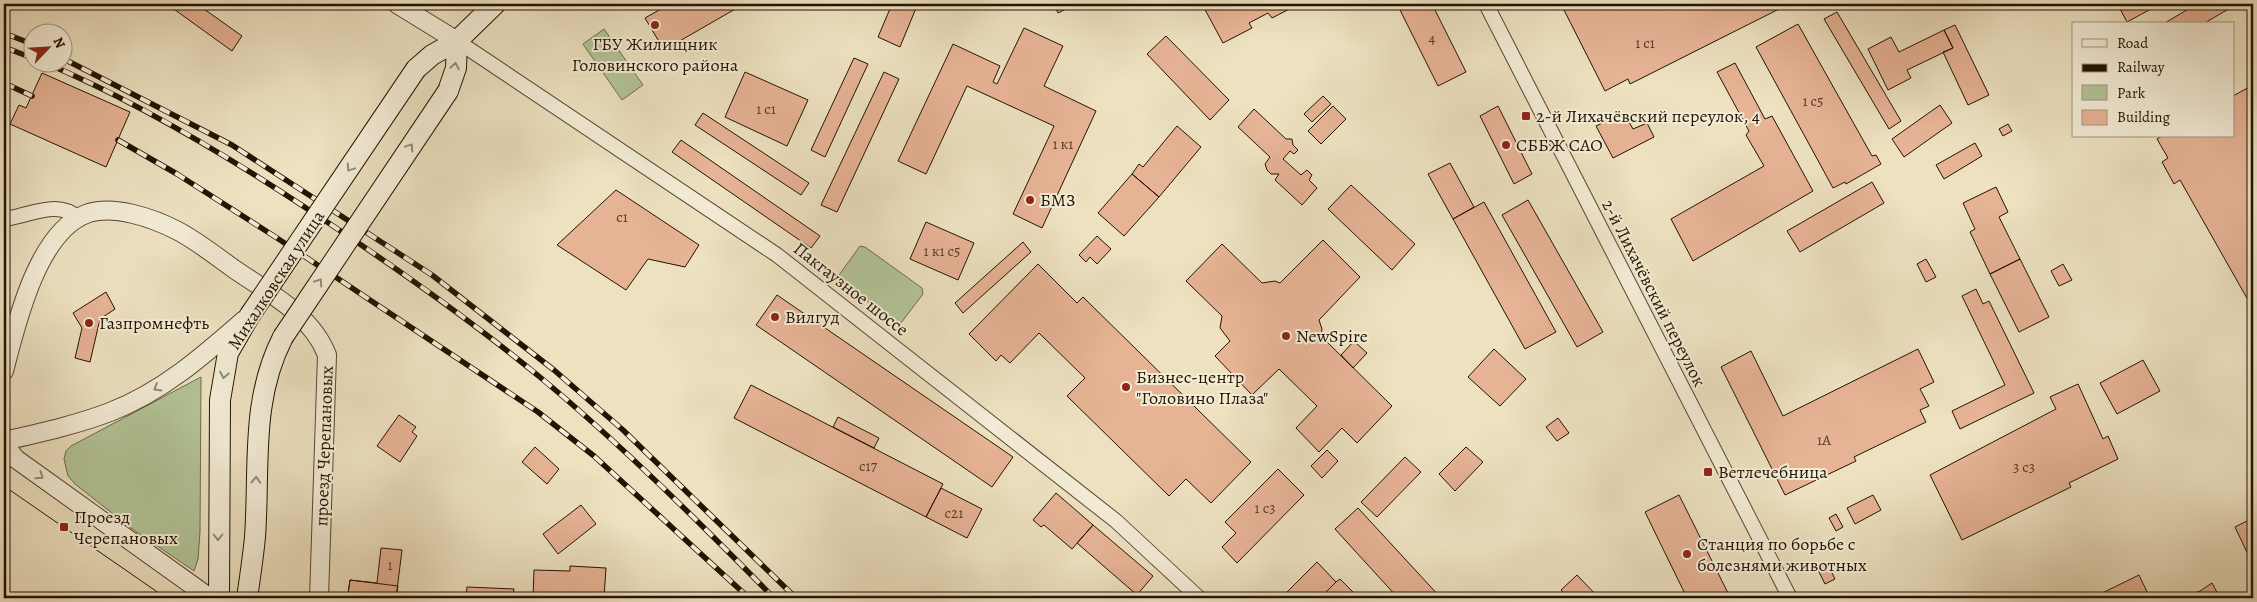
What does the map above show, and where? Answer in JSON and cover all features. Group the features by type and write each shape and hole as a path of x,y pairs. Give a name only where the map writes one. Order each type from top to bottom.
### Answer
{"main road":[{"path":"457,41 495,4"},
{"name":"Михалковская улица","path":"219,598 220,400 228,353 250,315 416,69 432,55 457,41"},
{"name":"Михалковская улица","path":"248,598 255,537 258,428 268,369 283,337 448,91 456,68 457,41"}],"street":[{"path":"397,4 457,41"},
{"name":"2-й Лихачёвский переулок","path":"1486,4 1790,598"},
{"name":"Пакгаузное шоссе","path":"457,41 776,255 1116,520 1199,598"},
{"path":"4,218 50,209 64,209 78,218"},
{"name":"проезд Черепановых","path":"4,371 18,319 40,265 59,234 78,218 97,212 118,212 142,217 180,232 302,317 321,339 327,354 328,370 319,598"},
{"path":"210,598 16,459 4,443 93,418 129,403 182,372 250,315"}],"green space":[{"path":"604,29 643,85 622,100 583,44"},
{"path":"860,246 865,247 922,288 923,294 901,323 893,320 840,282 839,275"},
{"path":"201,377 200,532 198,559 194,571 131,528 75,484 68,476 64,459 66,451 71,446"}],"building":[{"path":"173,4 197,4 242,36 232,51 171,7"},
{"path":"670,4 744,4 664,50 645,18"},
{"path":"892,4 906,4 916,8 900,47 878,37"},
{"path":"1054,4 1076,4 1058,13"},
{"path":"1202,4 1299,4 1272,18 1268,13 1249,23 1252,28 1223,43"},
{"path":"1397,4 1432,4 1466,72 1438,86"},
{"path":"1561,4 1779,4 1781,8 1630,84 1628,79 1605,91"},
{"path":"2125,4 2160,4 2127,22 2119,7"},
{"path":"2197,4 2230,4 2232,7 2206,22 2166,22"},
{"path":"1837,12 1901,121 1889,129 1824,19"},
{"path":"1798,24 1872,156 1876,155 1881,164 1846,184 1845,182 1833,188 1756,47"},
{"path":"1955,25 1989,95 1968,105 1943,52 1953,48 1944,30"},
{"path":"1024,28 1063,46 1044,86 1096,111 1042,228 1013,214 1054,126 967,86 926,174 898,161 953,44 1000,66 993,82 997,84"},
{"path":"1944,30 1953,48 1907,70 1911,78 1888,90 1868,49 1891,37 1899,52"},
{"path":"1166,36 1229,100 1210,120 1147,54"},
{"path":"854,58 868,64 825,157 811,150"},
{"path":"1735,63 1765,119 1772,116 1813,191 1693,261 1671,219 1764,166 1746,135 1749,131 1717,72"},
{"path":"745,72 808,100 787,146 725,117"},
{"path":"884,72 899,79 837,212 821,205"},
{"path":"42,73 130,112 106,167 10,124 19,105 26,108"},
{"path":"2253,85 2253,297 2248,300 2180,180 2174,184 2162,162 2168,158 2157,139 2234,138 2234,95"},
{"path":"1323,96 1331,104 1312,122 1304,114"},
{"path":"1940,105 1952,123 1904,157 1892,139"},
{"path":"1333,106 1346,119 1321,144 1308,131"},
{"name":"СББЖ САО","path":"1498,106 1532,174 1514,184 1480,116"},
{"path":"1254,109 1286,139 1292,139 1293,145 1298,150 1294,154 1290,151 1283,159 1301,175 1307,170 1312,175 1309,180 1317,188 1302,205 1275,180 1279,174 1271,174 1267,170 1265,164 1270,157 1238,127"},
{"path":"703,113 809,183 801,195 695,125"},
{"path":"1624,113 1633,129 1647,123 1654,137 1613,158 1596,126"},
{"path":"2008,124 2012,131 2003,136 1999,129"},
{"path":"1177,126 1201,147 1159,197 1132,174 1139,164 1143,167"},
{"path":"681,140 820,236 811,248 672,152"},
{"path":"1975,143 1982,156 1944,179 1936,165"},
{"path":"1450,163 1474,207 1453,219 1428,174"},
{"path":"1132,174 1159,197 1124,236 1098,213"},
{"path":"1872,182 1884,203 1800,252 1787,231"},
{"path":"1351,185 1415,244 1392,270 1328,209"},
{"path":"1996,187 2008,212 1999,217 2020,259 1990,274 1970,232 1975,229 1963,203"},
{"path":"616,190 699,245 685,267 648,259 626,290 557,245"},
{"path":"1528,200 1603,332 1577,347 1502,215"},
{"path":"1484,202 1556,332 1525,349 1453,219"},
{"path":"926,222 974,243 958,280 910,259"},
{"path":"1097,236 1111,249 1097,264 1090,257 1086,262 1079,255"},
{"path":"1323,240 1360,277 1319,320 1322,329 1321,336 1392,406 1357,443 1342,428 1319,452 1296,428 1317,406 1279,369 1252,395 1215,356 1230,341 1220,328 1222,316 1186,281 1222,244 1262,283 1275,281 1280,283"},
{"path":"1023,242 1031,252 963,313 955,303"},
{"path":"1926,259 1936,277 1926,282 1917,264"},
{"path":"2020,259 2049,317 2019,332 1990,274"},
{"name":"Бизнес-центр \"Головино Плаза\"","path":"1038,264 1077,303 1083,297 1251,462 1211,503 1186,479 1169,496 1067,396 1085,378 1039,333 1010,363 1001,355 996,361 969,334"},
{"path":"2063,264 2072,280 2059,286 2051,271"},
{"path":"1976,289 1983,304 1989,301 2034,393 1960,429 1952,411 2005,385 1962,296"},
{"name":"Газпромнефть","path":"106,292 115,309 100,319 90,362 75,358 82,328 73,313"},
{"path":"777,295 1013,457 992,487 756,325"},
{"path":"1354,341 1367,353 1353,368 1341,355"},
{"path":"1494,349 1526,379 1500,406 1468,377"},
{"path":"1918,349 1934,382 1920,389 1929,406 1920,410 1926,422 1854,457 1856,461 1785,495 1721,367 1751,351 1783,416"},
{"path":"2143,360 2160,391 2117,414 2100,383"},
{"path":"2078,384 2103,439 2108,436 2118,459 2069,483 2071,487 1962,540 1930,475 2056,409 2050,397"},
{"path":"751,385 943,484 926,517 734,418"},
{"path":"399,415 416,427 412,432 417,436 400,462 377,446"},
{"path":"838,417 879,438 874,448 833,427"},
{"path":"1558,418 1569,433 1557,441 1546,427"},
{"path":"535,447 559,469 547,484 522,462"},
{"path":"1466,447 1483,462 1455,491 1439,474"},
{"path":"1327,450 1338,461 1322,478 1311,466"},
{"path":"1405,457 1421,472 1377,517 1361,502"},
{"path":"1278,469 1304,495 1237,563 1222,547 1236,533 1225,522"},
{"path":"941,488 982,509 967,538 926,517"},
{"path":"1056,493 1093,525 1072,549 1044,525 1041,527 1033,520"},
{"name":"Станция по борьбе с болезнями животных","path":"1679,495 1729,595 1723,598 1687,598 1645,512"},
{"path":"1873,495 1881,510 1855,524 1847,508"},
{"path":"581,505 596,524 558,554 543,534"},
{"path":"1358,508 1441,598 1398,598 1335,529"},
{"path":"1836,514 1843,527 1836,531 1829,518"},
{"path":"2253,518 2253,565 2235,527"},
{"path":"1093,525 1153,576 1137,595 1077,543"},
{"path":"381,548 402,550 396,598 339,598 339,593 348,594 350,580 377,583"},
{"path":"1317,562 1336,582 1320,598 1281,598"},
{"path":"1827,563 1835,579 1825,584 1817,568"},
{"path":"570,566 606,568 604,597 615,598 533,598 534,570 570,571"},
{"path":"1577,575 1599,598 1569,598 1561,590"},
{"path":"2139,575 2150,598 2092,598"},
{"path":"1340,579 1359,598 1320,598 1336,582"},
{"path":"350,580 398,586 396,598 339,598 339,593 348,594"},
{"path":"2212,583 2220,598 2184,598 2200,591"},
{"path":"467,587 514,589 513,595 521,595 521,598 466,598"}],"tram line":[{"path":"4,486 166,598"}],"railway":[{"path":"4,33 22,40"},
{"path":"4,47 22,54"},
{"path":"72,63 232,145 432,275 554,370 623,430 796,598"},
{"path":"66,72 144,110 209,147 334,226 454,311 513,355 572,404 689,513 774,598"},
{"path":"4,83 32,96"},
{"path":"118,140 177,174 277,238 538,412 594,456 749,598"}],"place":[{"name":"ГБУ Жилищник Головинского района","path":"655,25"},
{"name":"2-й Лихачёвский переулок, 4","path":"1526,116"},
{"name":"СББЖ САО","path":"1506,145"},
{"name":"БМЗ","path":"1030,200"},
{"name":"Вилгуд","path":"775,317"},
{"name":"Газпромнефть","path":"89,323"},
{"name":"NewSpire","path":"1286,336"},
{"name":"Бизнес-центр \"Головино Плаза\"","path":"1126,387"},
{"name":"Ветлечебница","path":"1708,472"},
{"name":"Проезд Черепановых","path":"64,527"},
{"name":"Станция по борьбе с болезнями животных","path":"1687,554"}]}
